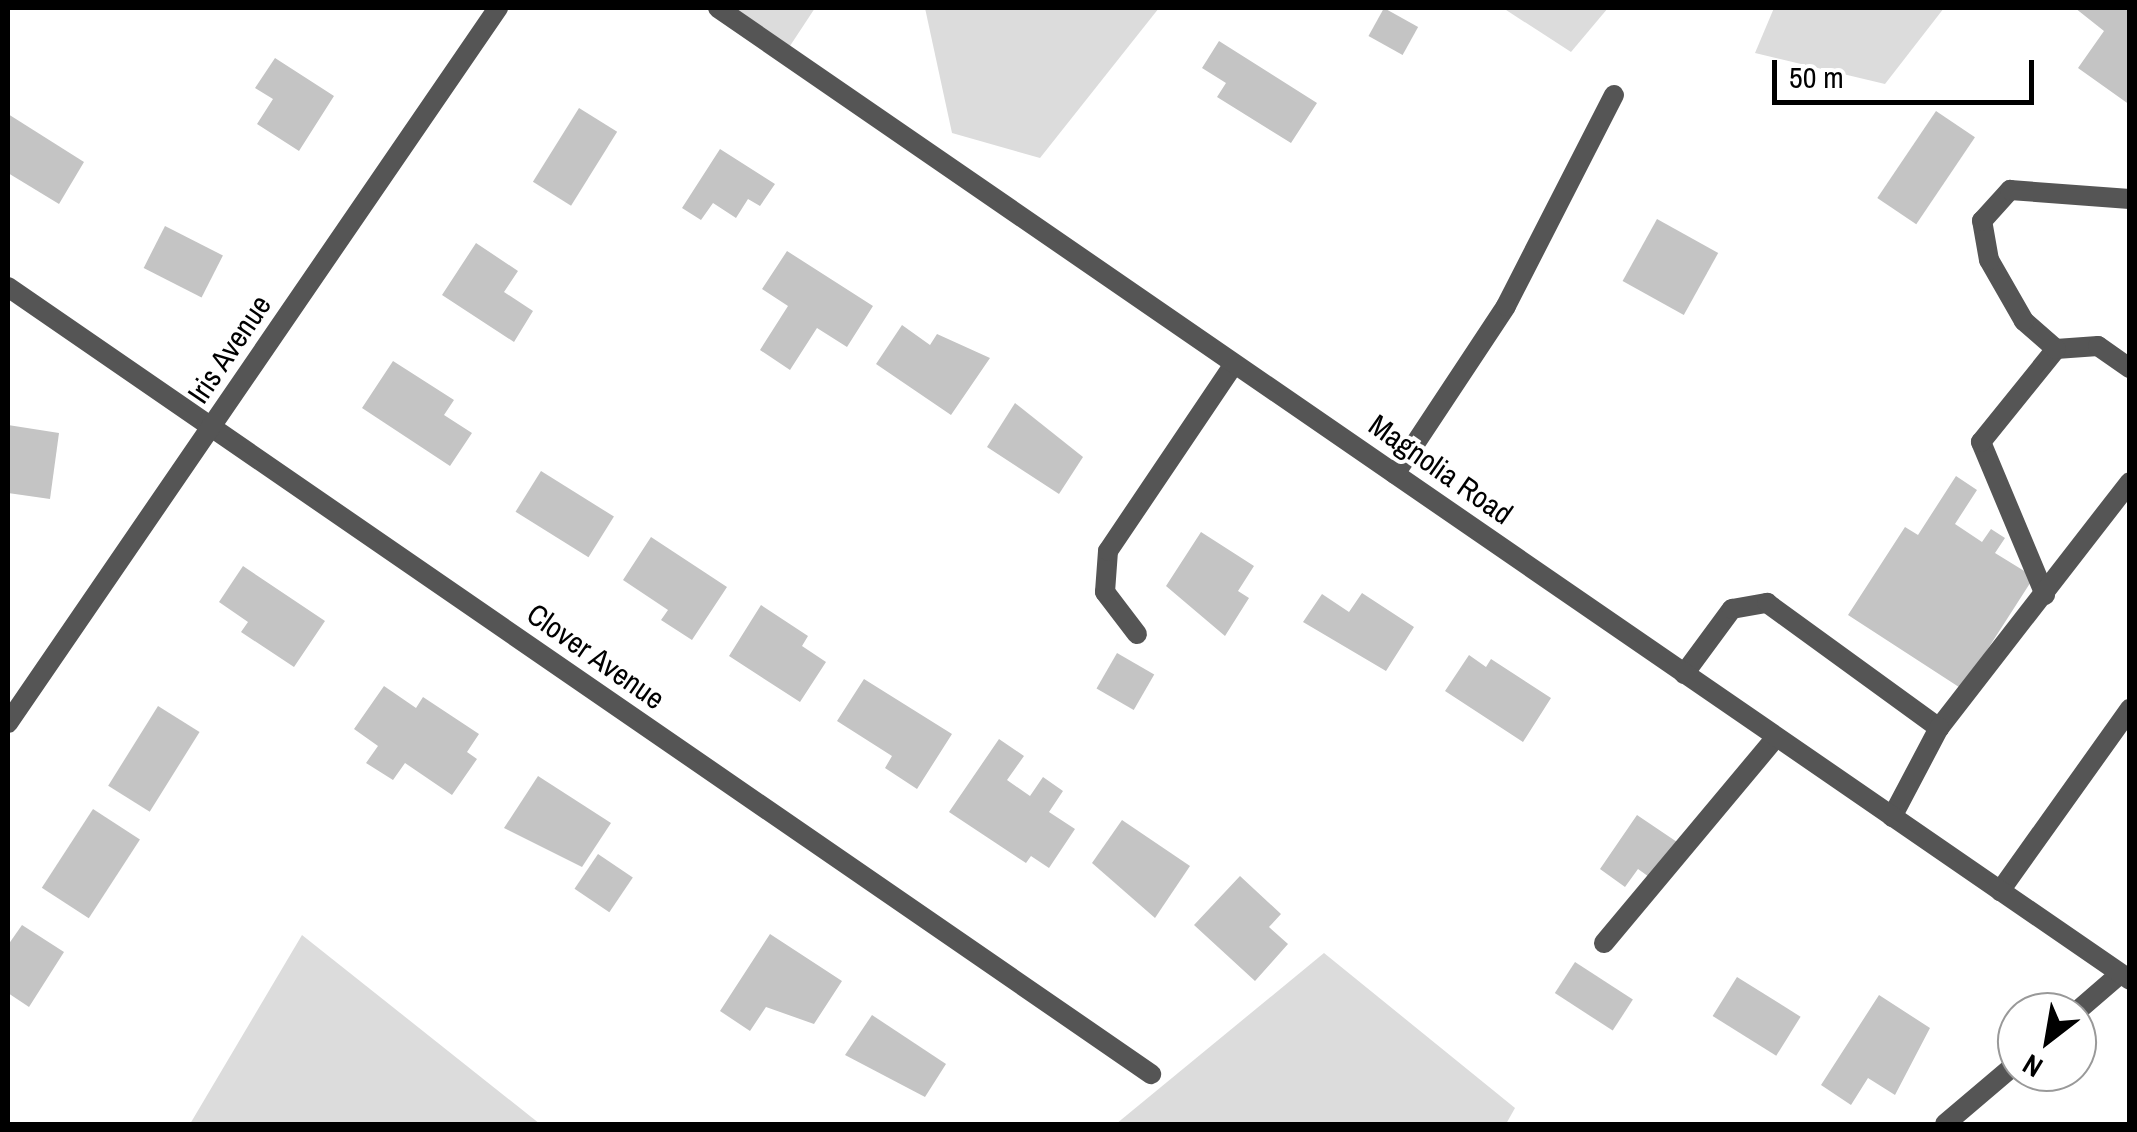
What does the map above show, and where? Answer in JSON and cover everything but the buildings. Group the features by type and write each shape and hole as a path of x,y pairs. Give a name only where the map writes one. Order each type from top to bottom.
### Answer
{"street":[{"name":"Iris Avenue","path":"8,723 498,8"},
{"name":"Magnolia Road","path":"718,8 2125,977"},
{"path":"1395,474 1516,290 1614,95"},
{"path":"2130,199 2010,190 1982,221 1989,260 2024,322 2056,349 2098,346 2130,368"},
{"name":"Clover Avenue","path":"8,288 1151,1074"},
{"path":"2045,595 1981,442 2056,349"},
{"path":"1137,634 1105,592 1108,551 1234,364"},
{"path":"1892,817 1938,744 1939,728 2130,482"},
{"path":"1684,674 1732,609 1767,603 1939,728"},
{"path":"2000,891 2130,709"},
{"path":"1604,943 1776,736"},
{"path":"2097,997 2125,977"},
{"path":"1945,1124 1997,1079"}],"shaded area":[{"path":"722,8 815,8 786,52"},
{"path":"925,8 1159,8 1040,158 952,133"},
{"path":"1503,8 1608,8 1571,52"},
{"path":"1774,8 1944,8 1885,84 1755,53"},
{"path":"302,935 540,1124 190,1124"},
{"path":"1324,953 1515,1108 1506,1124 1116,1124"}]}
